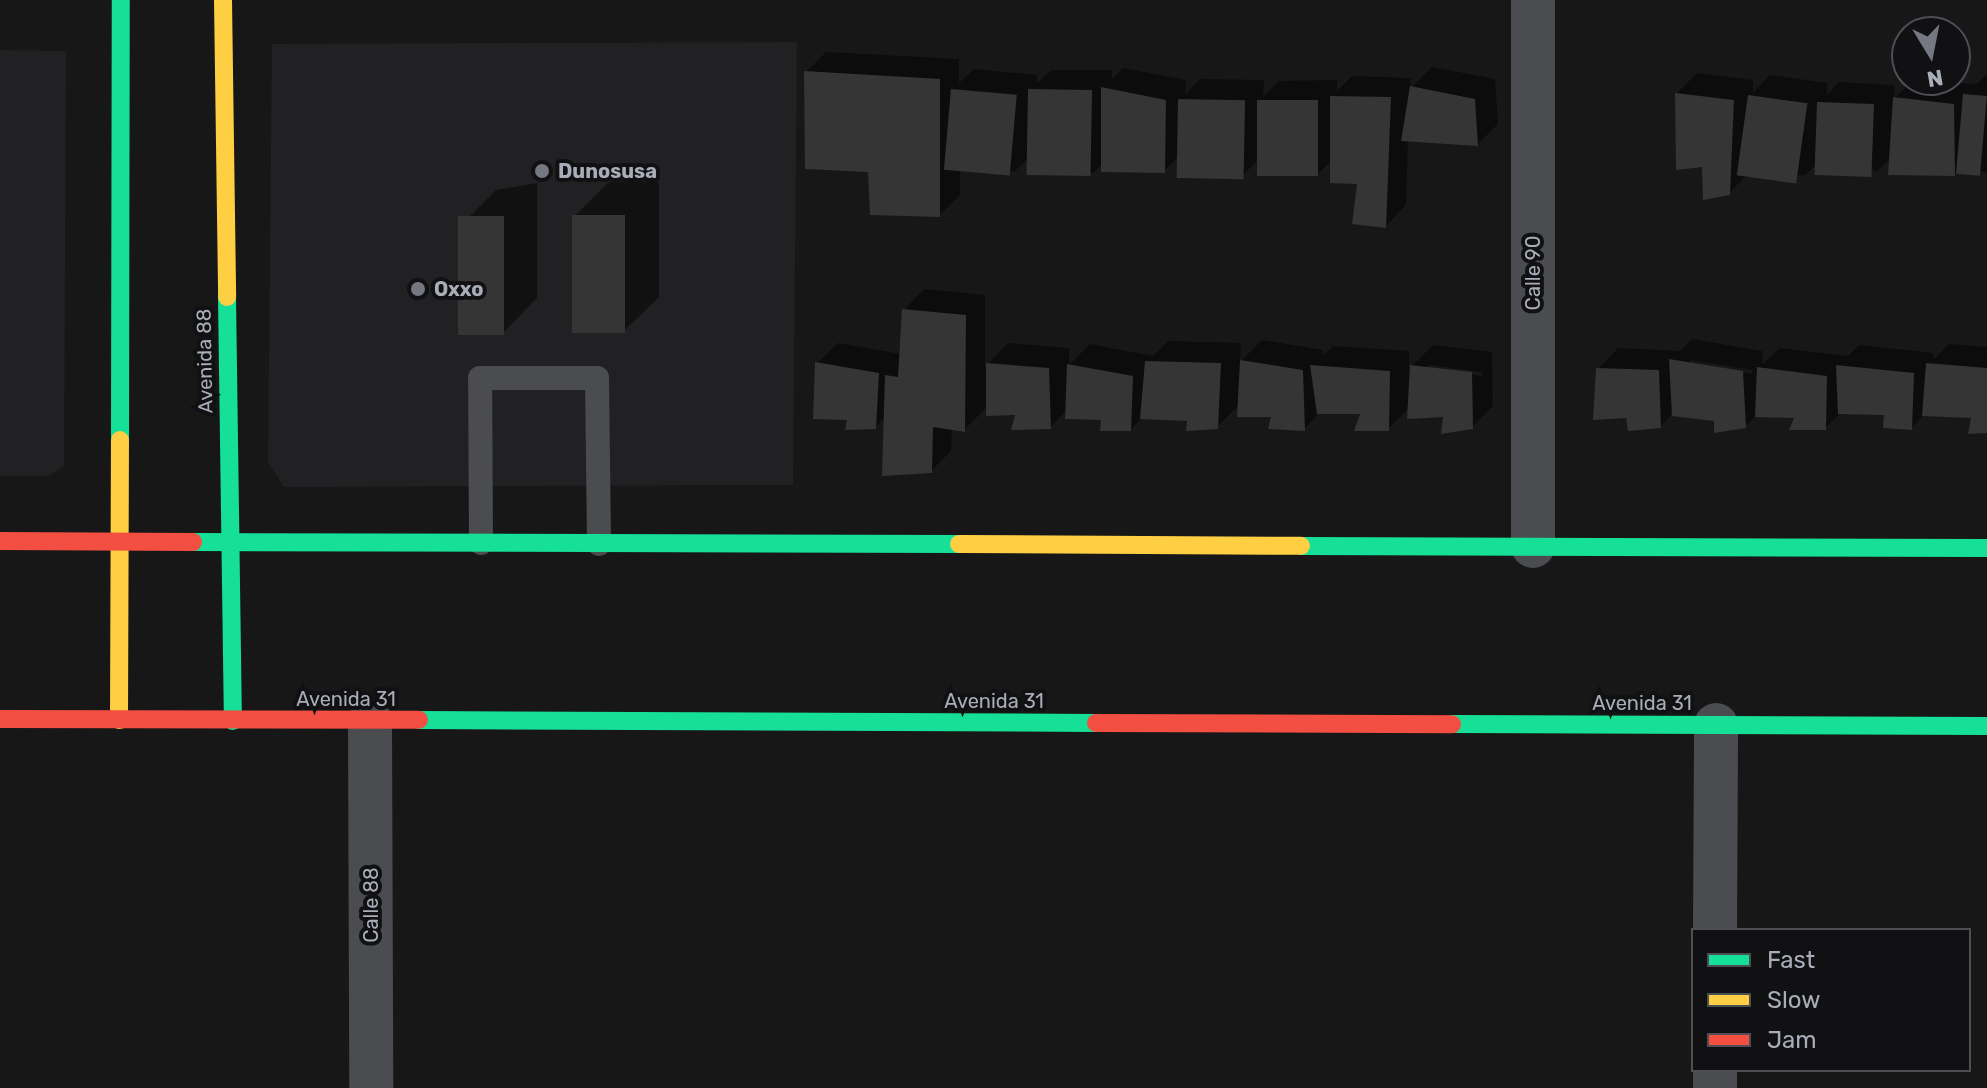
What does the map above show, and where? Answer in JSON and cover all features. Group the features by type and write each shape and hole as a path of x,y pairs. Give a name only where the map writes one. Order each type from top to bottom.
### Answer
{"main road":[{"path":"119,720 121,0"},
{"name":"Avenida 88","path":"223,0 233,721"},
{"path":"0,541 1987,548"},
{"name":"Avenida 31","path":"0,719 1987,726"}],"street":[{"name":"Calle 90","path":"1533,0 1533,546"},
{"name":"Calle 88","path":"370,721 371,1088"},
{"path":"1715,928 1716,725"}],"lane":[{"path":"481,543 480,378 597,378 599,544"}],"shaded area":[{"path":"797,42 793,485 284,487 268,462 272,44"},
{"path":"0,50 66,51 64,466 48,476 0,476"}],"building":[{"path":"804,71 940,79 940,217 870,215 868,172 805,169"},
{"path":"1410,86 1475,99 1478,146 1401,141"},
{"path":"1101,87 1166,100 1165,173 1101,172"},
{"path":"951,89 1017,95 1010,175 944,170"},
{"path":"1028,89 1092,90 1090,176 1026,175"},
{"path":"1675,93 1734,100 1730,195 1703,200 1702,167 1676,170"},
{"path":"1748,95 1807,103 1796,184 1737,175"},
{"path":"1330,96 1391,97 1386,228 1352,224 1357,184 1330,183"},
{"path":"1963,96 1987,96 1980,176 1956,174"},
{"path":"1893,97 1954,104 1955,176 1888,175"},
{"path":"1178,99 1245,100 1244,179 1177,178"},
{"path":"1257,100 1318,100 1318,176 1257,176"},
{"path":"1817,102 1874,104 1871,177 1814,175"},
{"path":"572,215 625,215 625,333 572,333"},
{"path":"458,216 504,216 504,335 458,335"},
{"path":"902,309 966,315 965,432 933,427 932,473 882,476 885,375 898,377"},
{"path":"1669,359 1743,371 1746,428 1714,433 1714,421 1672,416"},
{"path":"1240,360 1303,370 1305,431 1268,429 1271,417 1237,417"},
{"path":"1145,361 1221,363 1218,429 1186,431 1187,421 1140,419"},
{"path":"815,362 879,373 876,429 845,430 847,420 813,419"},
{"path":"986,363 1049,368 1051,429 1011,430 1015,415 986,416"},
{"path":"1926,363 1987,368 1987,433 1968,434 1971,418 1922,416"},
{"path":"1067,364 1133,376 1131,431 1100,431 1101,420 1065,419"},
{"path":"1310,365 1390,371 1389,431 1354,431 1360,414 1317,414"},
{"path":"1410,365 1472,372 1473,429 1441,434 1443,417 1407,419"},
{"path":"1836,365 1914,373 1912,430 1883,428 1884,415 1838,414"},
{"path":"1757,367 1827,376 1826,430 1789,430 1794,418 1755,417"},
{"path":"1596,368 1659,370 1661,428 1628,431 1626,418 1593,420"}],"traffic: fast":[{"path":"120,440 121,0"},
{"path":"227,297 233,721"},
{"path":"193,542 959,544"},
{"path":"1301,546 1987,548"},
{"path":"419,720 1096,723"},
{"path":"1452,724 1987,726"}],"traffic: slow":[{"path":"223,0 227,297"},
{"path":"119,720 120,440"},
{"path":"959,544 1301,546"}],"traffic: jam":[{"path":"0,541 193,542"},
{"path":"0,719 419,720"},
{"path":"1096,723 1452,724"}],"place":[{"name":"Dunosusa","path":"542,171"},
{"name":"Oxxo","path":"418,289"}]}
